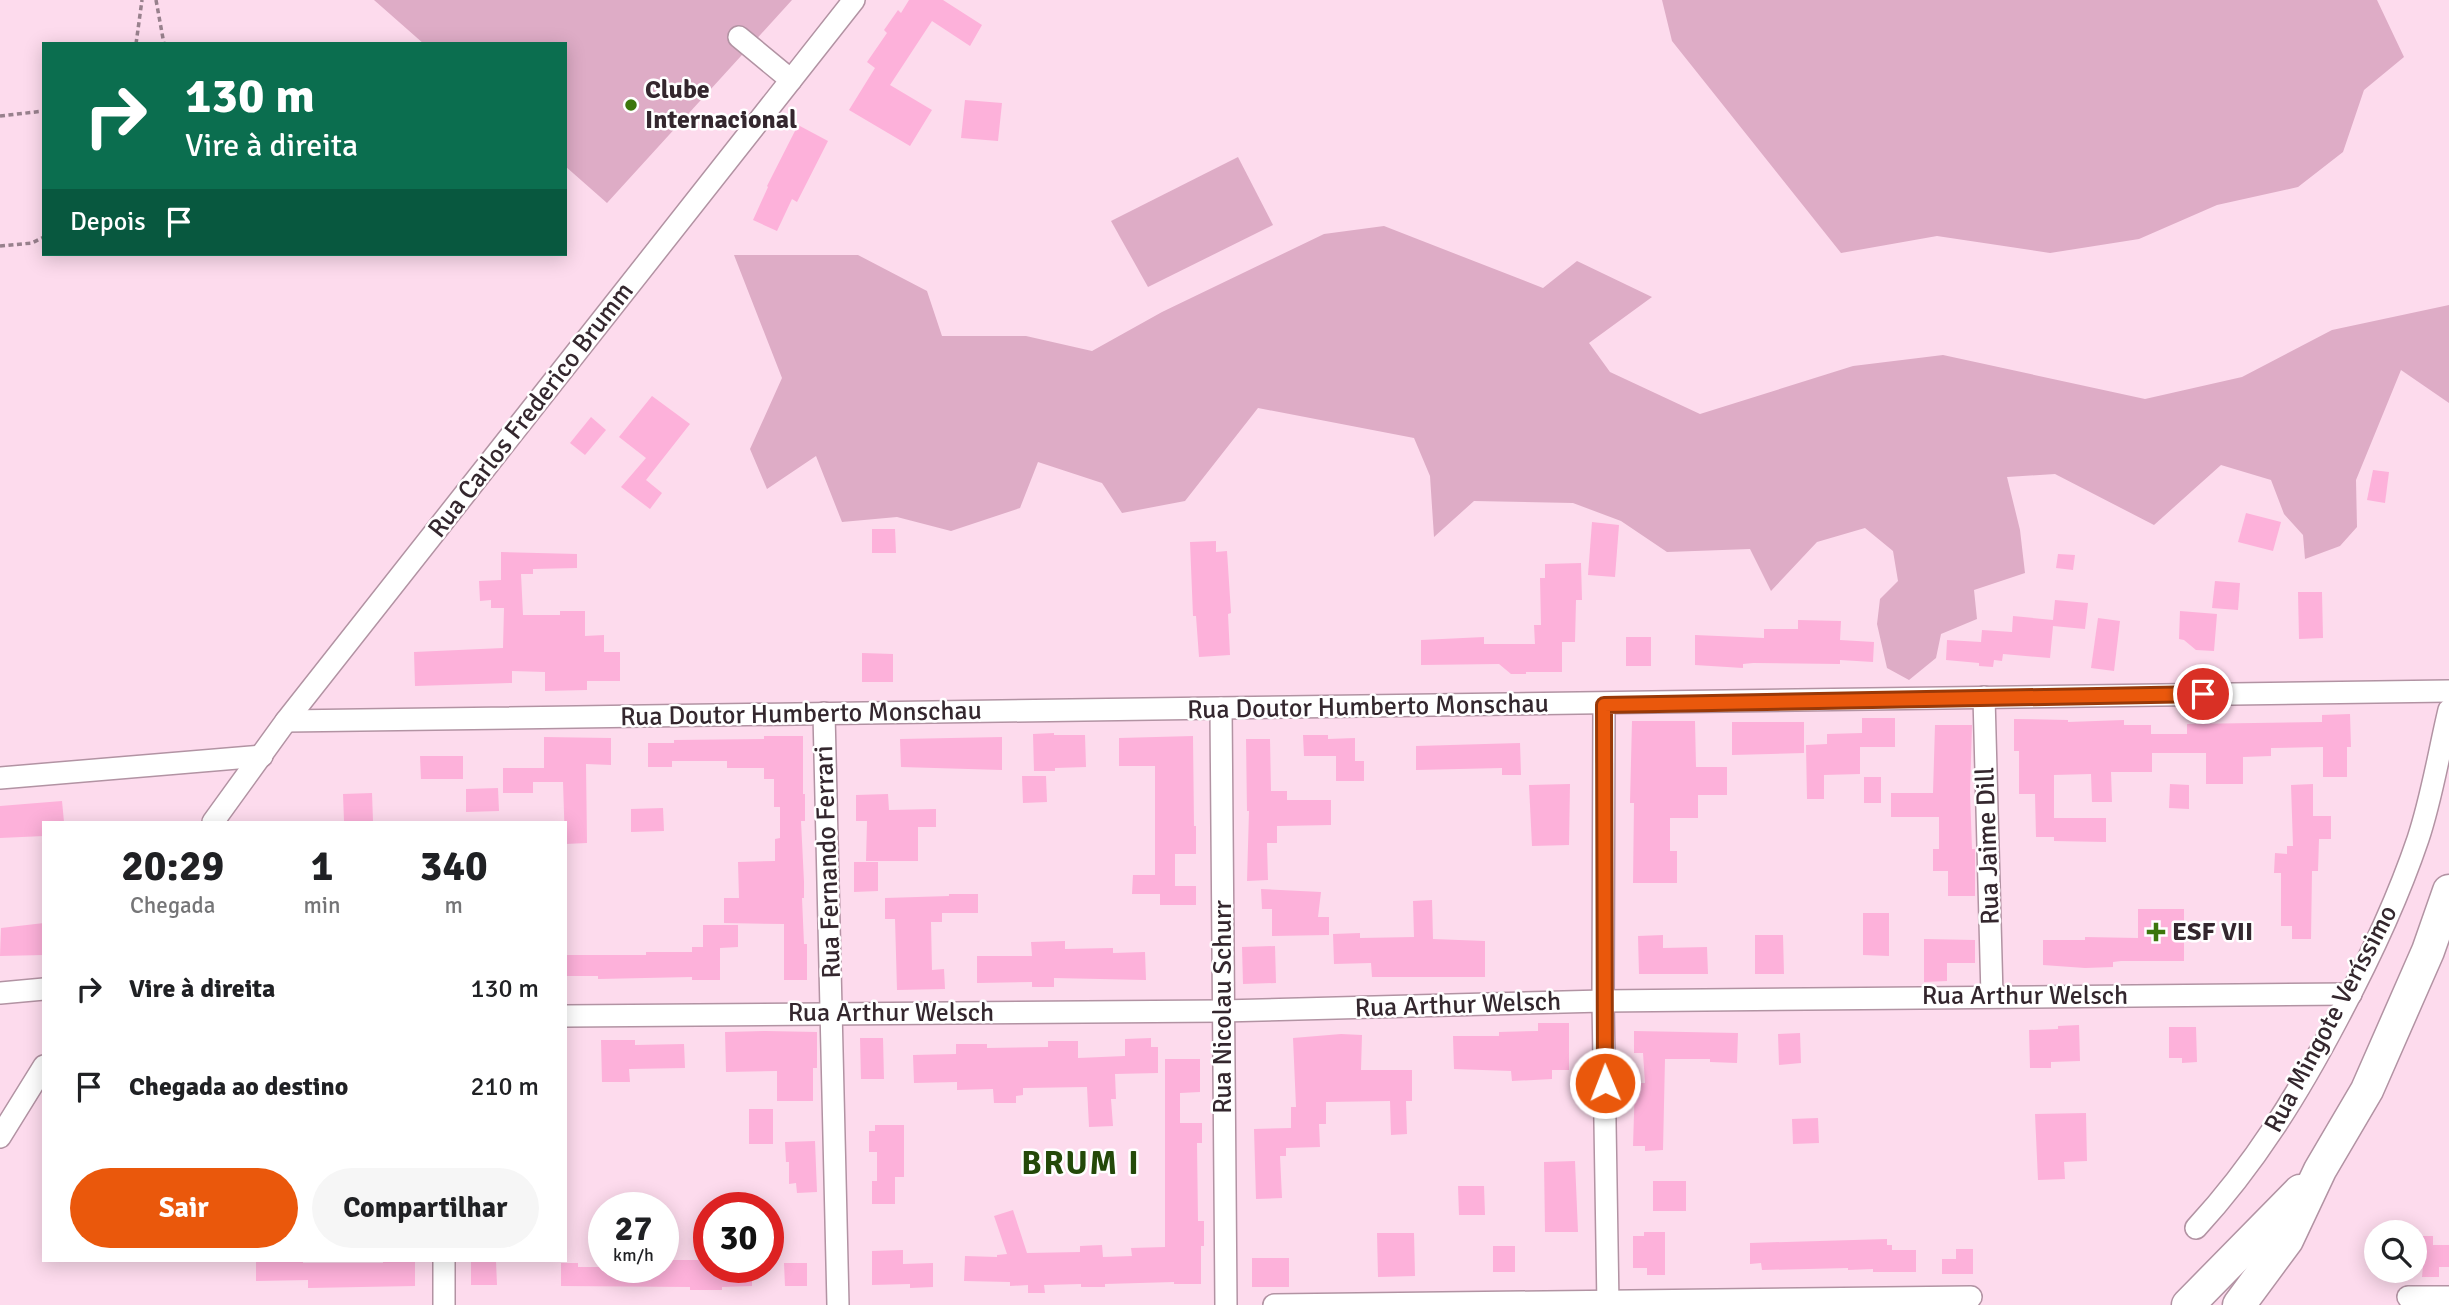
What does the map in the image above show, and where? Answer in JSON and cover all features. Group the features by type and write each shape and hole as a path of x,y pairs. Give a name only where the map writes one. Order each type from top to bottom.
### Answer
{"highway":[{"path":"2262,1305 2287,1240 2320,1170 2367,1090 2428,951 2449,891"},
{"path":"2188,1305 2320,1170"},
{"path":"2239,1305 2287,1240"}],"street":[{"name":"Rua Carlos Frederico Brumm","path":"214,821 286,721 853,0"},
{"path":"739,37 791,80"},
{"name":"Rua Doutor Humberto Monschau","path":"286,721 1604,705 1984,696 2449,691"},
{"name":"Rua Jaime Dill","path":"1984,696 1992,996"},
{"path":"1604,705 1603,1001 1608,1303"},
{"name":"Rua Nicolau Schurr","path":"1221,708 1226,1305"},
{"name":"Rua Mingote Veríssimo","path":"2196,1228 2240,1178 2304,1081 2386,925 2418,837 2449,710"},
{"name":"Rua Fernando Ferrari","path":"824,713 838,1305"},
{"path":"0,778 262,756"},
{"path":"0,993 42,989"},
{"name":"Rua Arthur Welsch","path":"567,1016 1222,1011 1603,1001 2351,994"},
{"path":"0,1137 42,1069"},
{"path":"444,1262 444,1305"},
{"path":"1274,1305 1971,1297"},
{"path":"2408,1297 2449,1297"}],"path":[{"path":"136,42 142,0"},
{"path":"156,0 164,42"},
{"path":"0,116 42,111"},
{"path":"0,246 32,243 42,238"}],"shaded area":[{"name":"Clube Internacional","path":"374,0 792,0 607,203 567,168 567,42 422,42"},
{"path":"1662,0 2377,0 2404,57 2364,90 2343,152 2298,187 2217,205 2139,239 2050,253 1937,236 1841,253 1672,41"},
{"path":"1238,157 1273,225 1148,287 1111,221"},
{"path":"1384,226 1543,288 1577,261 1652,297 1589,343 1610,372 1700,414 1853,366 1943,355 2145,399 2242,377 2332,330 2449,305 2449,403 2401,370 2356,480 2357,527 2340,546 2305,559 2303,535 2284,514 2271,480 2221,465 2154,525 2055,474 2007,477 2020,530 2025,573 1974,590 1977,619 1941,634 1936,658 1909,680 1887,668 1877,624 1880,599 1898,581 1893,551 1865,528 1817,542 1771,591 1750,549 1667,552 1621,521 1573,503 1474,501 1434,537 1430,476 1414,438 1258,408 1185,501 1122,513 1102,483 1038,462 1020,508 951,531 897,517 842,522 816,456 767,489 750,449 782,378 734,255 858,255 927,291 942,336 1026,336 1092,351 1162,312 1324,234"}],"building":[{"path":"909,0 943,0 982,25 970,46 932,21 890,85 932,110 910,146 849,110 875,68 867,62 887,33 884,30 898,10 901,13"},
{"path":"965,100 1002,103 998,141 961,138"},
{"path":"798,125 828,141 797,202 792,199 777,231 753,220"},
{"path":"652,396 690,424 646,480 662,493 650,509 621,487 646,458 619,437"},
{"path":"591,417 606,430 585,455 570,443"},
{"path":"2373,470 2389,472 2385,503 2367,500"},
{"path":"2246,513 2281,522 2273,551 2238,542"},
{"path":"1592,522 1619,525 1615,577 1588,575"},
{"path":"872,529 895,529 896,553 872,553"},
{"path":"1216,541 1216,552 1227,551 1231,613 1228,614 1230,655 1199,657 1196,616 1193,616 1190,542"},
{"path":"501,552 577,554 577,568 533,569 533,574 521,574 523,615 560,615 560,611 585,611 585,636 604,635 604,652 620,652 620,681 587,681 587,690 545,691 545,672 512,671 512,683 415,686 414,652 503,648 504,608 491,608 491,600 480,601 479,581 501,580"},
{"path":"2058,554 2075,555 2073,570 2056,568"},
{"path":"1581,563 1582,600 1576,600 1575,642 1562,642 1562,672 1511,674 1499,664 1421,665 1421,640 1484,637 1484,644 1535,644 1534,625 1541,625 1540,578 1545,578 1545,564"},
{"path":"2215,581 2240,583 2238,610 2212,608"},
{"path":"2298,592 2322,592 2323,638 2299,639"},
{"path":"2055,600 2088,603 2085,629 2053,626 2050,658 2003,654 2002,661 1994,660 1993,667 1946,660 1947,640 1981,642 1982,630 2012,632 2013,616 2053,620"},
{"path":"2180,611 2217,614 2214,651 2196,650 2179,639"},
{"path":"2098,618 2120,621 2114,671 2091,668"},
{"path":"1798,620 1841,621 1840,640 1874,642 1873,662 1840,660 1840,664 1753,663 1743,664 1743,668 1695,665 1695,635 1764,638 1764,629 1798,629"},
{"path":"1626,637 1651,637 1651,666 1626,666"},
{"path":"862,653 893,654 893,682 862,682"},
{"path":"2350,714 2351,747 2347,747 2347,777 2323,777 2323,747 2271,748 2271,756 2243,757 2243,784 2206,784 2206,753 2152,753 2152,772 2111,772 2112,802 2092,802 2091,774 2054,775 2054,818 2106,818 2106,842 2054,841 2054,837 2036,837 2035,794 2019,794 2019,751 2014,751 2014,719 2068,722 2124,720 2124,725 2151,725 2151,734 2187,734 2187,724 2322,722 2322,715"},
{"path":"1862,718 1895,718 1895,747 1860,747 1860,774 1824,775 1824,799 1807,799 1806,745 1827,744 1827,734 1862,733"},
{"path":"1632,721 1695,721 1696,767 1727,767 1727,795 1698,795 1698,818 1670,818 1670,851 1677,851 1677,883 1633,883 1634,803 1630,803"},
{"path":"1732,722 1804,722 1804,753 1732,755"},
{"path":"1935,725 1972,725 1970,793 1972,849 1975,849 1975,896 1948,896 1948,871 1933,871 1933,849 1939,849 1939,817 1891,817 1891,793 1933,793"},
{"path":"1033,734 1085,735 1086,767 1034,771"},
{"path":"1303,735 1328,735 1328,739 1355,738 1355,761 1364,761 1364,781 1336,781 1336,756 1304,756"},
{"path":"764,736 803,736 805,821 801,821 804,882 802,898 804,944 807,944 807,980 784,980 784,924 724,923 724,898 739,898 738,862 775,861 775,839 780,838 780,807 774,807 774,779 764,779 764,768 727,768 727,761 672,761 672,767 648,767 648,743 674,743 674,740 764,739"},
{"path":"1193,736 1196,854 1175,854 1175,886 1196,886 1196,905 1160,905 1160,894 1132,894 1133,875 1155,875 1155,766 1119,766 1119,738"},
{"path":"544,737 611,738 611,765 586,764 587,843 567,844 563,782 533,782 533,793 503,793 503,768 544,768"},
{"path":"1002,737 1002,770 901,767 900,739"},
{"path":"1246,739 1270,739 1271,791 1287,791 1287,800 1331,800 1331,825 1277,826 1277,843 1267,843 1268,880 1247,881 1249,811"},
{"path":"1520,743 1521,775 1502,775 1502,768 1416,770 1416,746"},
{"path":"420,756 463,756 463,779 421,779"},
{"path":"1022,776 1046,776 1047,802 1023,803"},
{"path":"1864,777 1881,777 1881,803 1864,803"},
{"path":"1570,784 1569,845 1532,846 1529,785"},
{"path":"2170,784 2189,785 2189,809 2169,808"},
{"path":"2313,784 2313,816 2331,816 2331,839 2319,839 2318,871 2312,871 2311,939 2292,939 2292,926 2281,926 2281,873 2274,873 2275,853 2287,854 2287,846 2293,846 2291,785"},
{"path":"498,788 499,811 466,812 466,789"},
{"path":"372,793 373,821 344,821 343,794"},
{"path":"888,794 889,810 936,809 936,827 918,827 918,861 866,861 867,821 856,821 856,795"},
{"path":"62,801 64,821 42,821 42,836 0,838 0,806"},
{"path":"663,808 664,831 631,832 631,809"},
{"path":"854,862 878,862 878,891 854,892"},
{"path":"1261,889 1321,892 1318,917 1329,917 1329,935 1272,936 1272,909 1262,909"},
{"path":"978,894 978,913 942,913 942,922 931,922 932,970 944,969 945,989 897,990 895,919 885,919 885,898"},
{"path":"1432,900 1433,939 1485,941 1485,977 1372,977 1371,963 1334,964 1333,934 1360,933 1360,938 1414,937 1413,901"},
{"path":"2138,909 2184,909 2184,961 2121,961 2113,962 2113,967 2085,968 2043,965 2043,940 2085,940 2085,937 2138,938"},
{"path":"1863,913 1889,913 1889,956 1863,955"},
{"path":"42,923 42,955 0,956 1,928"},
{"path":"703,925 738,925 738,947 720,948 720,980 692,980 692,977 598,979 598,976 567,976 567,955 646,955 646,952 692,952 692,947 703,947"},
{"path":"1663,935 1663,948 1707,947 1708,974 1639,974 1638,936"},
{"path":"1755,935 1783,935 1784,974 1755,974"},
{"path":"1924,939 1975,940 1975,963 1947,963 1947,981 1924,982"},
{"path":"1065,941 1065,949 1113,948 1113,953 1145,952 1146,980 1054,978 1054,987 1032,987 1032,982 977,983 977,956 1032,956 1031,942"},
{"path":"1275,946 1276,983 1243,984 1242,947"},
{"path":"1538,1023 1569,1023 1569,1070 1552,1070 1552,1079 1512,1081 1511,1071 1454,1069 1453,1036 1499,1036 1499,1032 1538,1031"},
{"path":"2079,1025 2080,1061 2051,1062 2051,1068 2030,1068 2029,1030"},
{"path":"2169,1027 2196,1027 2197,1062 2182,1063 2182,1058 2169,1058"},
{"path":"1634,1031 1738,1033 1737,1063 1710,1062 1710,1059 1665,1059 1663,1150 1645,1151 1645,1146 1633,1146 1635,1083 1645,1083 1643,1053 1634,1053"},
{"path":"725,1032 817,1032 813,1101 777,1101 777,1071 726,1072"},
{"path":"1800,1033 1801,1063 1779,1065 1778,1034"},
{"path":"1362,1035 1361,1070 1412,1070 1412,1101 1406,1101 1407,1134 1391,1135 1390,1101 1326,1102 1326,1124 1319,1124 1320,1147 1286,1148 1286,1156 1280,1156 1282,1198 1256,1199 1254,1129 1291,1128 1291,1107 1296,1107 1293,1038"},
{"path":"860,1038 883,1038 884,1079 861,1079"},
{"path":"1151,1038 1151,1047 1158,1047 1158,1073 1115,1074 1116,1099 1111,1099 1113,1126 1089,1127 1087,1087 1023,1088 1023,1095 1016,1096 1016,1103 994,1103 993,1089 957,1090 957,1082 914,1083 913,1055 956,1054 956,1044 987,1044 987,1048 1048,1047 1048,1041 1078,1041 1078,1058 1125,1056 1125,1039"},
{"path":"601,1040 635,1040 635,1045 684,1044 685,1068 629,1069 630,1082 602,1082"},
{"path":"1165,1059 1200,1059 1200,1092 1180,1093 1180,1123 1202,1123 1202,1143 1197,1143 1198,1221 1204,1221 1201,1284 1105,1284 1105,1287 1081,1287 1081,1284 1044,1285 1045,1293 1028,1293 1028,1285 1010,1286 1010,1282 964,1281 965,1256 997,1257 1007,1254 994,1216 1013,1210 1027,1253 1080,1252 1080,1246 1102,1245 1103,1257 1132,1256 1131,1248 1165,1247"},
{"path":"749,1109 773,1109 773,1144 749,1144"},
{"path":"2086,1113 2087,1161 2064,1162 2065,1179 2038,1180 2035,1114"},
{"path":"1818,1118 1819,1143 1793,1144 1792,1119"},
{"path":"875,1125 904,1125 904,1177 895,1177 895,1204 872,1204 872,1181 877,1181 877,1152 869,1152 869,1131 875,1131"},
{"path":"815,1141 817,1192 797,1193 796,1183 789,1184 785,1142"},
{"path":"1575,1161 1578,1232 1545,1232 1544,1162"},
{"path":"1653,1181 1686,1181 1686,1211 1653,1211"},
{"path":"1458,1186 1484,1186 1485,1215 1459,1215"},
{"path":"1644,1232 1665,1232 1665,1275 1647,1275 1647,1268 1633,1268 1633,1236 1644,1236"},
{"path":"1377,1233 1414,1233 1415,1276 1378,1277"},
{"path":"2427,1236 2433,1236 2433,1245 2449,1245 2449,1267 2439,1267 2439,1277 2427,1277"},
{"path":"1887,1239 1887,1245 1892,1245 1892,1250 1916,1250 1916,1272 1873,1272 1873,1269 1848,1268 1762,1270 1761,1263 1750,1264 1750,1243"},
{"path":"1493,1246 1515,1246 1515,1272 1493,1272"},
{"path":"1956,1249 1973,1249 1973,1274 1942,1274 1942,1259 1956,1259"},
{"path":"903,1250 903,1264 933,1263 933,1287 910,1288 910,1284 872,1285 872,1251"},
{"path":"1252,1258 1289,1258 1289,1287 1252,1287"},
{"path":"679,1260 693,1260 693,1283 752,1283 752,1286 690,1290 690,1287 561,1286 561,1263 578,1263 578,1267 588,1267 588,1283 679,1283"},
{"path":"256,1262 415,1262 415,1286 308,1288 308,1280 256,1281"},
{"path":"471,1262 496,1262 497,1285 471,1285"},
{"path":"784,1263 807,1263 807,1286 785,1286"}],"place":[{"name":"Clube Internacional","path":"631,105"},
{"name":"ESF VII","path":"2156,932"}],"district":[{"name":"BRUM I","path":"1081,1163"}],"route":[{"path":"1605,1083 1604,705 2203,694"}]}
